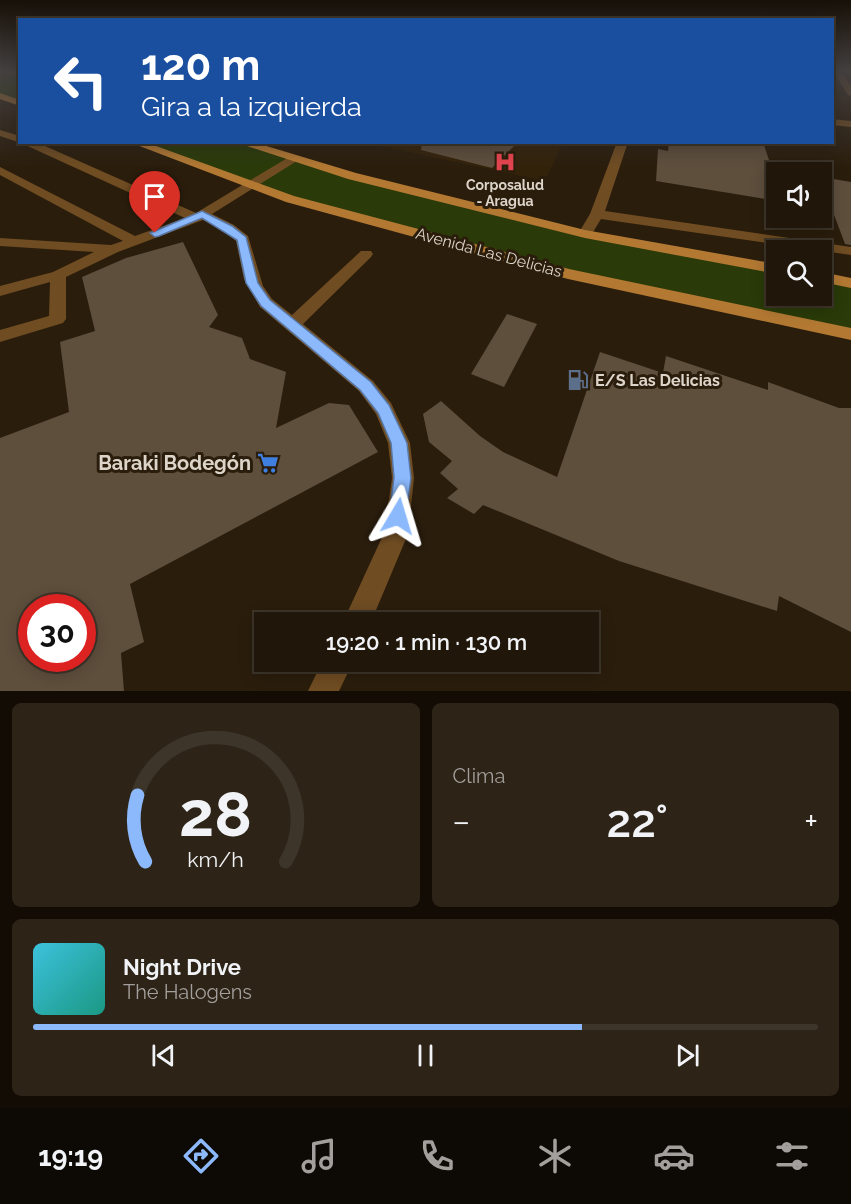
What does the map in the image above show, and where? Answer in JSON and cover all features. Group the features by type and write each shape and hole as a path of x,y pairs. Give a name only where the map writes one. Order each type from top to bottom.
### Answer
{"main road":[{"name":"Avenida Las Delicias","path":"140,144 291,199 568,274 851,334"},
{"path":"246,144 352,176 585,234 766,267"},
{"path":"832,279 851,283"}],"street":[{"path":"834,122 851,124"},
{"path":"0,133 18,139"},
{"path":"31,144 229,228 243,239 252,283 266,303 366,386 384,409 399,443 403,478 396,534 361,612"},
{"path":"585,234 597,214 622,144"},
{"path":"0,291 58,275 113,249 200,216 293,159"},
{"path":"0,170 134,241"},
{"path":"597,214 851,251"},
{"path":"0,242 113,249"},
{"path":"292,325 366,254"},
{"path":"0,336 57,319 58,275"},
{"path":"323,691 333,672"}],"shaded area":[{"name":"Corposalud - Aragua","path":"371,144 563,144 545,181"}],"green space":[{"path":"137,144 244,144 585,234 766,267 766,306 832,306 832,279 851,283 851,334 568,274 290,199"}],"building":[{"path":"422,144 516,144 492,168 421,150"},
{"path":"669,144 764,144 770,162 766,162 766,199 656,181 658,149 668,151"},
{"path":"832,179 851,182 851,245 845,244 832,210"},
{"path":"183,242 218,315 209,327 242,338 250,359 286,372 276,428 329,403 349,405 378,452 130,584 144,642 121,653 124,691 0,691 0,438 69,412 60,342 95,331 82,277 126,258"},
{"path":"507,314 537,324 504,387 471,374"},
{"path":"600,352 663,373 666,356 768,390 768,382 839,408 851,408 851,632 779,596 777,611 619,561 483,505 474,514 447,498 458,489 440,473 452,461 429,442 423,414 441,401 480,436 503,452 557,477"}],"place":[{"name":"Corposalud - Aragua","path":"505,162"},
{"name":"E/S Las Delicias","path":"578,380"},
{"name":"Baraki Bodegón","path":"268,463"}],"route":[{"path":"155,233 197,218 202,214 229,228 243,239 252,283 256,291 266,303 366,386 384,409 399,443 403,478 398,516"}]}
